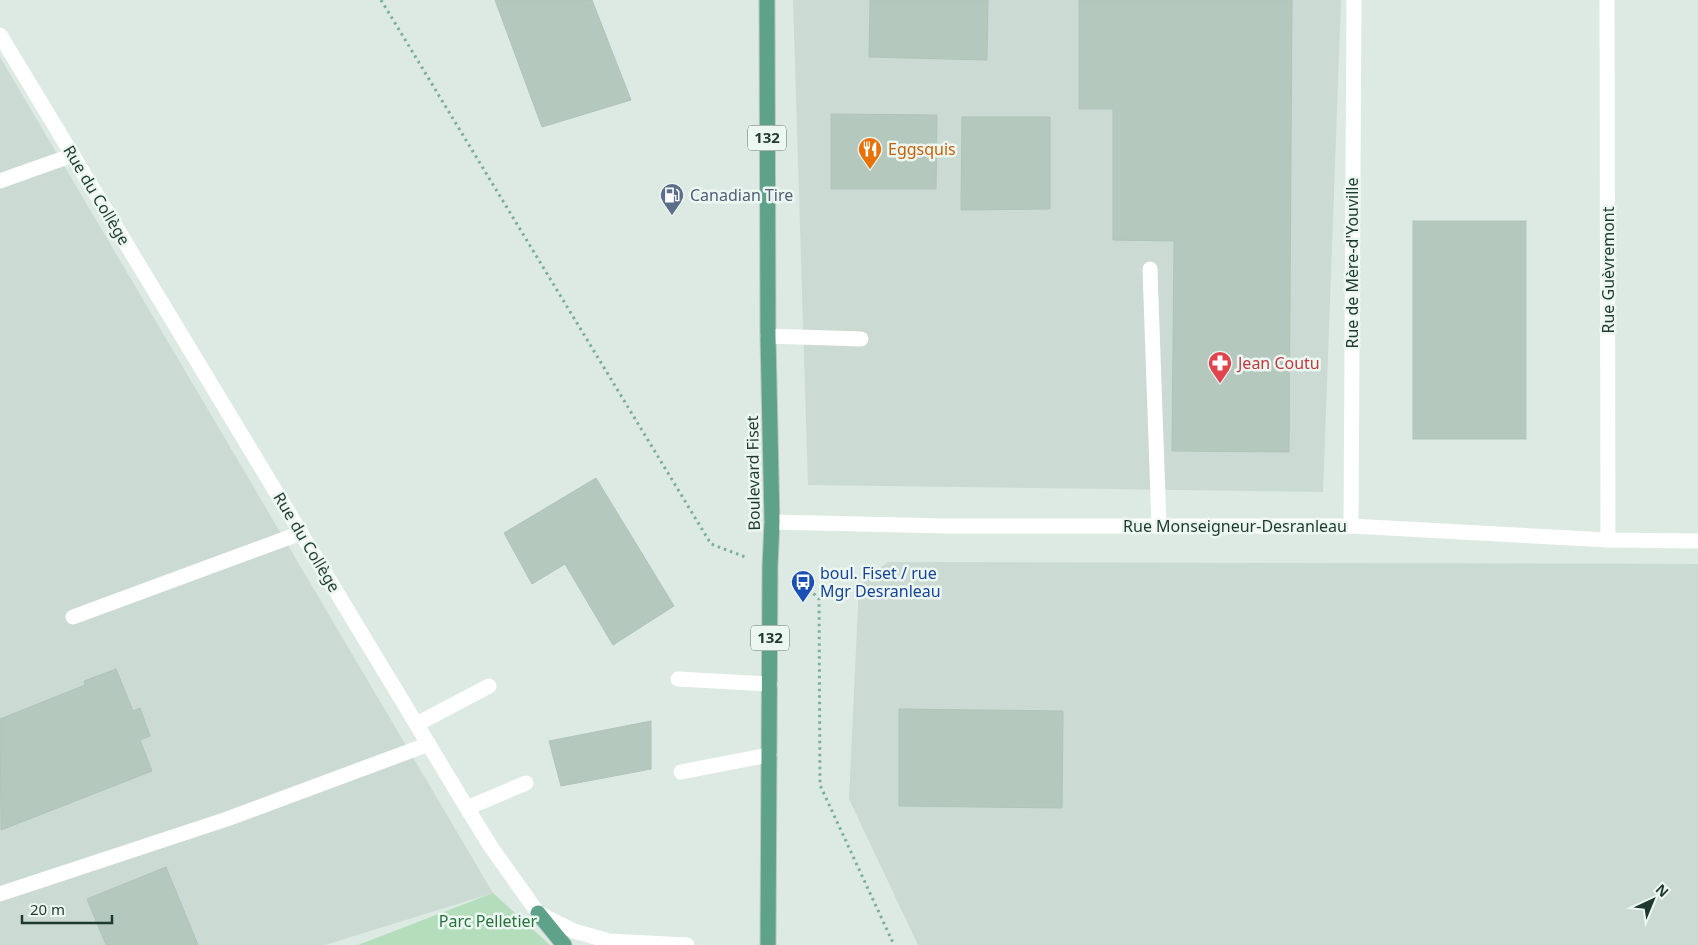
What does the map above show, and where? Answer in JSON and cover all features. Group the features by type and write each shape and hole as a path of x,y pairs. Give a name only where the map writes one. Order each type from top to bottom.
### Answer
{"main road":[{"name":"Boulevard Fiset","path":"767,0 768,336 772,522 770,566 768,945"},
{"path":"538,913 564,945"}],"street":[{"name":"Rue de Mère-d'Youville","path":"1351,526 1354,0"},
{"name":"Rue Guèvremont","path":"1607,0 1608,540"},
{"name":"Rue du Collège","path":"0,35 467,808 538,913 574,931 609,941 687,945"},
{"path":"0,181 72,155"},
{"path":"1150,270 1159,526"},
{"path":"768,336 861,339"},
{"name":"Rue Monseigneur-Desranleau","path":"772,522 946,526 1351,526 1608,540 1698,541"},
{"path":"73,617 301,533"},
{"path":"678,679 770,684"},
{"path":"417,724 489,686"},
{"path":"0,894 227,819 429,744"},
{"path":"681,772 769,755"},
{"path":"467,808 526,783"}],"path":[{"path":"381,0 711,544 770,566 803,583 820,599 820,785 894,945"}],"shaded area":[{"path":"793,0 1341,0 1323,492 808,485"},
{"path":"0,57 493,893 325,945 0,945"},
{"path":"888,562 1698,564 1698,945 918,945 849,799 859,585"}],"green space":[{"name":"Parc Pelletier","path":"493,893 550,945 358,945"}],"building":[{"path":"495,0 592,0 631,100 542,127"},
{"path":"870,0 988,0 987,60 869,57"},
{"path":"1079,0 1292,0 1289,452 1172,451 1174,241 1113,240 1113,109 1079,109"},
{"path":"831,114 937,115 936,189 831,189"},
{"path":"962,117 1050,117 1050,209 961,210"},
{"path":"1413,221 1526,221 1526,439 1413,439"},
{"path":"596,478 674,606 613,645 565,564 532,584 504,533"},
{"path":"116,669 133,711 140,708 150,736 140,740 152,771 1,830 0,719 85,685 84,681"},
{"path":"899,709 1063,711 1062,808 899,806"},
{"path":"651,721 651,769 561,786 549,741"},
{"path":"166,867 198,945 106,945 87,899"}],"place":[{"name":"Eggsquis","path":"870,170"},
{"name":"Canadian Tire","path":"672,216"},
{"name":"Jean Coutu","path":"1220,384"},
{"name":"boul. Fiset / rue Mgr Desranleau","path":"803,603"}]}
